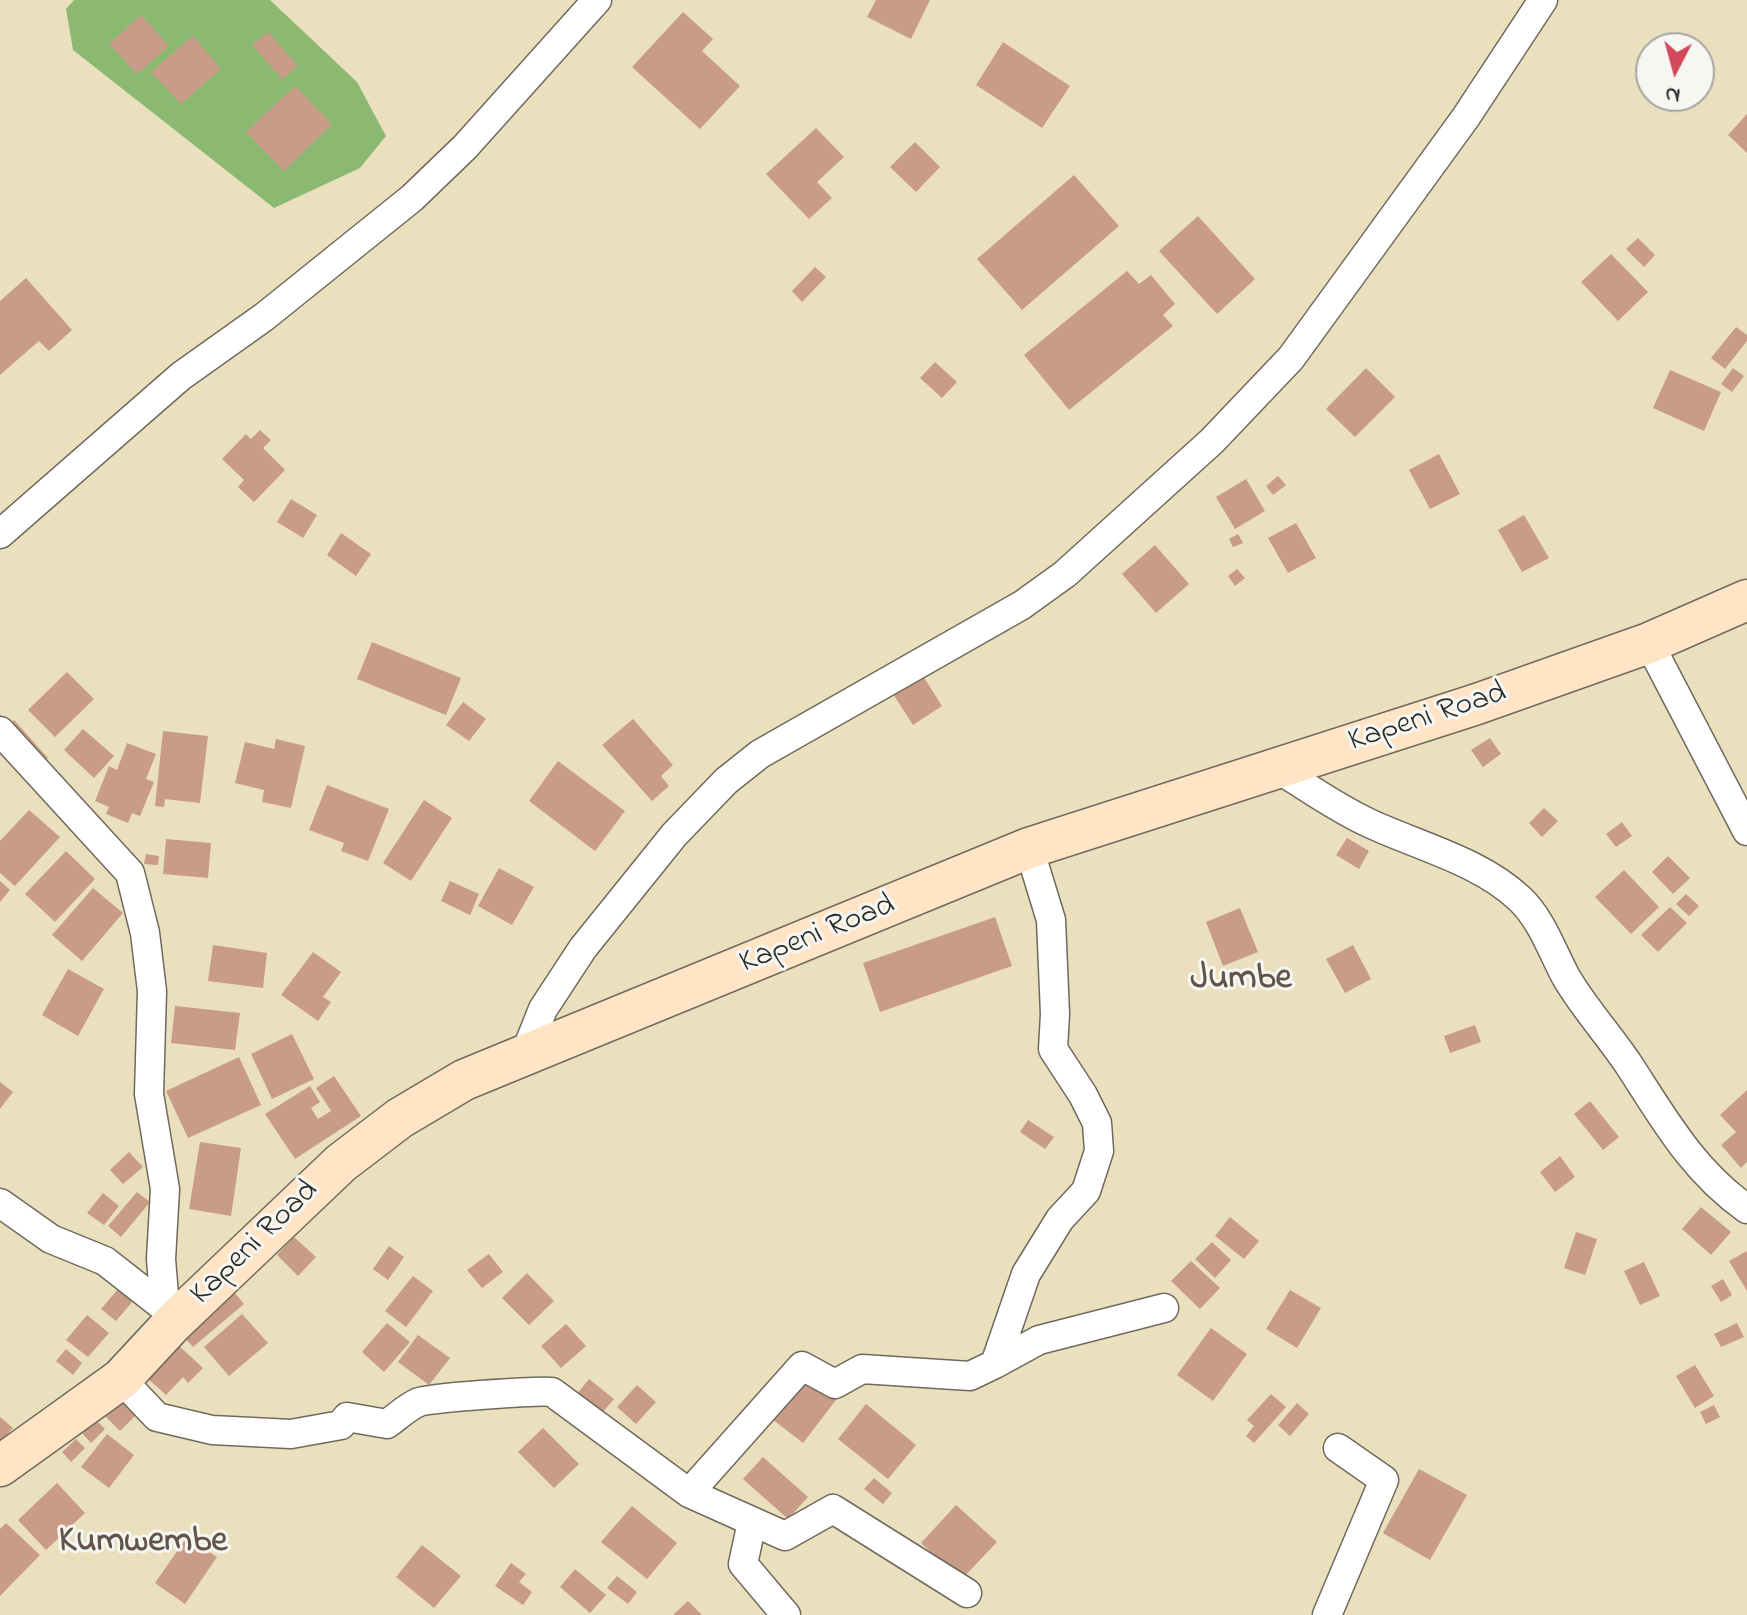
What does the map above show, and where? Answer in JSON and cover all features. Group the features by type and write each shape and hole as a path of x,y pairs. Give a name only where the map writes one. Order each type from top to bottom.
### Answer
{"main road":[{"name":"Kapeni Road","path":"0,1466 121,1379 169,1316 341,1163 400,1118 464,1080 1029,848 1477,704 1649,643 1747,600"}],"street":[{"path":"0,534 181,376 287,300 412,198 465,147 597,0"},
{"path":"525,1054 543,1009 583,948 674,835 726,781 784,739 1022,605 1065,574 1212,441 1291,358 1466,117 1543,0"},
{"path":"1649,643 1747,831"},
{"path":"0,731 130,873 145,933 152,991 149,1094 165,1189 161,1259 169,1316"},
{"path":"1275,767 1366,822 1455,860 1502,885 1521,900 1534,916 1567,978 1629,1065 1658,1115 1697,1165 1724,1193 1747,1209"},
{"path":"995,1364 1026,1274 1060,1219 1086,1191 1099,1151 1097,1123 1053,1049 1055,1014 1051,920 1029,848"},
{"path":"0,1203 51,1239 105,1261 169,1316"},
{"path":"689,1493 802,1366 835,1384 862,1369 970,1376 1039,1340 1164,1308"},
{"path":"121,1379 157,1417 212,1430 291,1434 341,1425 347,1417 387,1424 421,1400 542,1390 560,1396 689,1493 785,1536 833,1509 967,1593"},
{"path":"1327,1615 1384,1480 1338,1448"},
{"path":"752,1522 743,1564 786,1615"}],"green space":[{"path":"74,0 270,0 357,82 386,136 360,168 274,208 73,50 66,9"}],"building":[{"path":"876,0 930,0 911,39 867,17"},
{"path":"683,12 713,39 702,51 740,86 700,129 632,67"},
{"path":"141,15 169,46 137,74 109,44"},
{"path":"268,32 298,66 282,79 252,45"},
{"path":"193,36 221,69 181,104 151,72"},
{"path":"1003,42 1070,86 1042,128 976,85"},
{"path":"295,86 332,124 284,171 246,132"},
{"path":"1747,114 1747,153 1728,135"},
{"path":"816,128 844,157 817,182 832,198 809,219 766,174"},
{"path":"915,142 940,167 916,192 890,167"},
{"path":"1074,175 1119,226 1022,310 977,259"},
{"path":"1198,216 1255,279 1217,314 1159,251"},
{"path":"1638,238 1655,255 1644,267 1626,249"},
{"path":"1611,254 1648,292 1618,321 1581,282"},
{"path":"815,267 826,277 802,302 792,291"},
{"path":"1127,271 1139,284 1151,275 1175,304 1163,315 1173,326 1069,410 1024,355"},
{"path":"26,278 72,330 49,351 39,341 0,375 0,301"},
{"path":"1736,327 1747,335 1747,341 1725,369 1711,358"},
{"path":"935,362 957,382 942,398 920,378"},
{"path":"1366,368 1395,397 1355,437 1326,409"},
{"path":"1733,368 1744,376 1732,392 1721,384"},
{"path":"1670,370 1721,392 1704,431 1653,408"},
{"path":"260,430 271,440 263,448 285,470 254,502 238,487 244,480 222,459 246,434 251,439"},
{"path":"1439,454 1460,494 1430,509 1409,470"},
{"path":"1278,476 1286,485 1273,495 1266,486"},
{"path":"1246,479 1265,511 1235,529 1216,497"},
{"path":"291,499 317,515 303,538 277,522"},
{"path":"1524,515 1549,558 1522,572 1498,530"},
{"path":"1296,523 1316,558 1288,573 1268,538"},
{"path":"341,533 371,554 356,576 327,555"},
{"path":"1238,534 1243,543 1233,547 1229,539"},
{"path":"1155,545 1189,584 1156,613 1122,574"},
{"path":"1237,569 1245,578 1235,586 1228,576"},
{"path":"372,642 461,678 446,715 357,679"},
{"path":"67,672 94,699 55,737 28,710"},
{"path":"923,676 942,706 913,725 893,694"},
{"path":"463,702 486,719 469,741 446,725"},
{"path":"633,719 673,765 661,776 669,786 652,801 602,745"},
{"path":"14,720 48,758 40,765 6,726"},
{"path":"83,729 114,756 94,778 64,750"},
{"path":"163,731 208,736 200,803 165,799 164,807 155,806"},
{"path":"1490,738 1501,754 1483,767 1471,750"},
{"path":"276,739 305,746 291,808 262,802 264,790 235,783 245,742 274,749"},
{"path":"127,743 156,754 146,779 154,782 140,816 132,813 128,823 106,814 109,807 95,801 109,766 117,770"},
{"path":"558,761 625,811 595,851 529,801"},
{"path":"327,785 389,809 368,861 341,851 344,843 309,830"},
{"path":"424,800 452,818 411,881 383,863"},
{"path":"1544,808 1558,821 1542,837 1529,823"},
{"path":"29,810 60,837 15,886 0,873 0,841"},
{"path":"1622,822 1632,836 1616,847 1606,834"},
{"path":"1347,838 1369,851 1359,869 1336,855"},
{"path":"166,839 211,843 208,878 163,874"},
{"path":"66,851 95,879 55,922 25,894"},
{"path":"146,854 159,856 158,865 144,864"},
{"path":"1668,856 1690,878 1673,894 1652,872"},
{"path":"499,868 534,887 512,925 478,906"},
{"path":"1624,870 1659,907 1631,934 1595,897"},
{"path":"0,881 10,890 0,902"},
{"path":"450,881 479,894 470,915 441,901"},
{"path":"93,888 123,913 82,961 52,935"},
{"path":"1686,894 1699,906 1689,916 1676,904"},
{"path":"1670,907 1687,923 1658,952 1641,935"},
{"path":"1240,908 1258,952 1223,966 1206,922"},
{"path":"995,917 1012,966 880,1012 863,963"},
{"path":"213,945 267,953 263,988 208,981"},
{"path":"1353,945 1371,979 1345,993 1326,959"},
{"path":"313,952 341,972 323,997 331,1002 318,1021 281,995"},
{"path":"68,969 104,989 78,1036 42,1015"},
{"path":"175,1006 240,1013 235,1050 171,1043"},
{"path":"1475,1025 1481,1042 1450,1053 1444,1036"},
{"path":"292,1034 314,1079 272,1099 251,1054"},
{"path":"239,1057 261,1105 188,1138 166,1091"},
{"path":"334,1076 361,1116 295,1159 265,1114 310,1086 320,1102 311,1108 318,1119 331,1111 316,1088"},
{"path":"0,1082 13,1092 0,1109"},
{"path":"1747,1090 1747,1162 1741,1168 1721,1145 1736,1132 1720,1115"},
{"path":"1590,1101 1619,1137 1603,1150 1574,1114"},
{"path":"1028,1120 1054,1137 1045,1149 1020,1132"},
{"path":"200,1142 241,1148 231,1216 189,1209"},
{"path":"129,1152 143,1167 123,1184 110,1170"},
{"path":"1560,1156 1575,1177 1555,1192 1540,1172"},
{"path":"137,1192 150,1202 121,1237 108,1226"},
{"path":"103,1193 119,1206 104,1225 87,1213"},
{"path":"1701,1207 1731,1232 1711,1255 1682,1229"},
{"path":"1230,1217 1259,1241 1244,1259 1215,1236"},
{"path":"1576,1232 1597,1239 1585,1275 1564,1268"},
{"path":"294,1237 316,1257 298,1276 277,1255"},
{"path":"1212,1242 1231,1260 1215,1278 1195,1259"},
{"path":"389,1246 404,1257 388,1280 373,1269"},
{"path":"1747,1251 1747,1291 1729,1261"},
{"path":"489,1254 503,1272 482,1288 467,1270"},
{"path":"1191,1261 1220,1288 1200,1309 1171,1281"},
{"path":"1644,1262 1660,1296 1640,1305 1624,1271"},
{"path":"527,1273 554,1301 529,1325 502,1298"},
{"path":"413,1276 433,1291 406,1327 385,1311"},
{"path":"1723,1279 1732,1295 1721,1302 1711,1286"},
{"path":"118,1289 133,1301 116,1321 101,1309"},
{"path":"1290,1290 1321,1308 1297,1348 1266,1329"},
{"path":"234,1292 244,1304 193,1347 182,1335"},
{"path":"242,1314 268,1343 229,1376 204,1347"},
{"path":"87,1315 109,1333 88,1357 66,1340"},
{"path":"387,1323 410,1342 384,1372 362,1352"},
{"path":"1737,1323 1744,1337 1721,1347 1714,1334"},
{"path":"566,1324 586,1346 561,1368 541,1346"},
{"path":"1211,1328 1247,1354 1213,1401 1177,1375"},
{"path":"418,1335 450,1358 429,1385 398,1362"},
{"path":"176,1343 203,1368 188,1383 183,1377 166,1395 145,1376"},
{"path":"66,1349 82,1363 73,1375 56,1361"},
{"path":"1695,1365 1714,1396 1695,1408 1676,1376"},
{"path":"806,1376 836,1400 803,1443 772,1419"},
{"path":"589,1379 614,1399 601,1414 577,1394"},
{"path":"637,1385 656,1402 636,1424 617,1407"},
{"path":"1271,1394 1286,1407 1254,1443 1246,1436 1254,1426 1247,1420"},
{"path":"121,1397 137,1414 120,1431 103,1414"},
{"path":"1297,1403 1309,1414 1290,1436 1278,1425"},
{"path":"866,1404 916,1445 888,1479 838,1439"},
{"path":"1714,1405 1720,1417 1706,1424 1700,1412"},
{"path":"0,1417 13,1428 0,1443"},
{"path":"96,1420 105,1429 91,1443 82,1433"},
{"path":"543,1428 579,1464 554,1488 518,1452"},
{"path":"107,1434 134,1455 109,1488 81,1467"},
{"path":"76,1439 85,1448 71,1462 62,1452"},
{"path":"763,1457 808,1497 788,1519 743,1479"},
{"path":"1419,1469 1467,1495 1430,1560 1383,1533"},
{"path":"874,1478 892,1493 883,1504 864,1489"},
{"path":"57,1483 85,1513 46,1550 18,1520"},
{"path":"956,1505 997,1542 961,1580 921,1543"},
{"path":"632,1506 677,1543 647,1579 601,1542"},
{"path":"6,1523 40,1555 0,1596 0,1529"},
{"path":"187,1537 217,1557 185,1604 155,1583"},
{"path":"422,1545 461,1576 434,1608 396,1577"},
{"path":"511,1563 526,1574 519,1582 532,1592 523,1605 495,1586"},
{"path":"575,1569 606,1595 590,1613 560,1587"},
{"path":"617,1576 637,1592 628,1604 607,1588"},
{"path":"688,1601 702,1615 673,1615"}],"district":[{"name":"Jumbe","path":"1241,981"},
{"name":"Kumwembe","path":"143,1544"}]}
